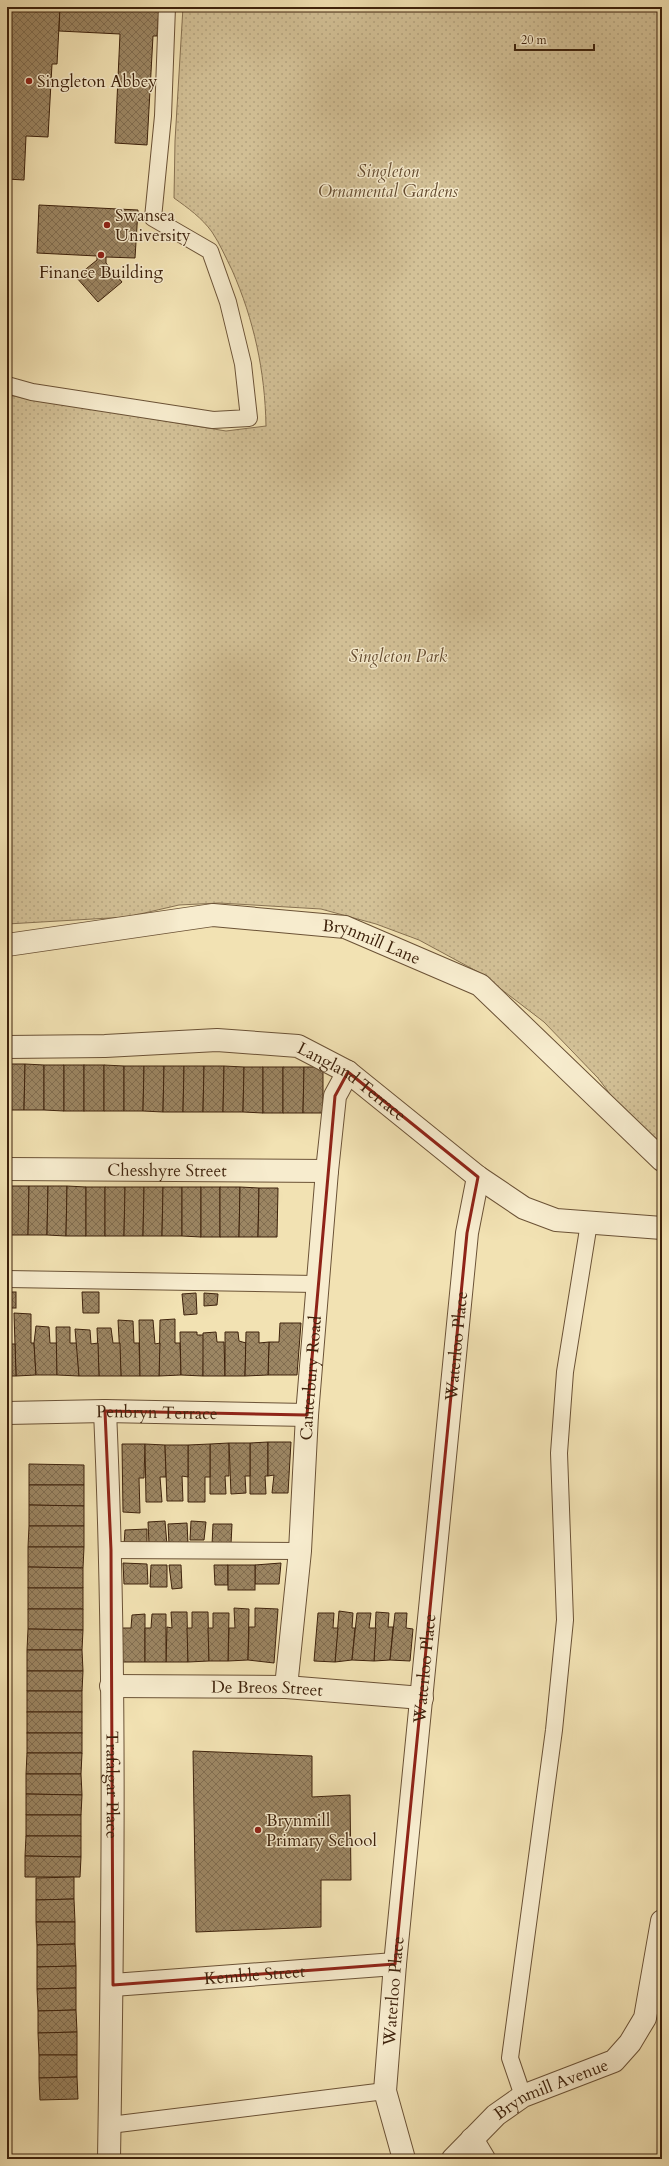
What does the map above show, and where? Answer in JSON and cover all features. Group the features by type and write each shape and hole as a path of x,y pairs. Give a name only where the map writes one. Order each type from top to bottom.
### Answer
{"street":[{"name":"Brynmill Lane","path":"7,945 214,915 345,927 480,985 662,1160"},
{"name":"Langland Terrace","path":"7,1047 105,1046 217,1040 298,1046 348,1072 478,1177 524,1208 556,1220 662,1228"},
{"name":"Canterbury Road","path":"286,1687 300,1551 307,1415 326,1171 335,1096 348,1072"},
{"name":"Chesshyre Street","path":"7,1169 326,1171"},
{"name":"Waterloo Place","path":"404,2159 385,2091 395,1964 467,1233 478,1177"},
{"name":"Penbryn Terrace","path":"7,1413 105,1411 307,1415"},
{"name":"Trafalgar Place","path":"105,1411 111,1550 113,1985 109,2159"},
{"name":"De Breos Street","path":"111,1686 286,1687 422,1698"},
{"path":"660,1949 662,1921"},
{"name":"Brynmill Avenue","path":"453,2159 496,2115 523,2096 614,2061 630,2043 645,2018 660,1949"},
{"name":"Kemble Street","path":"113,1985 395,1964"},
{"path":"472,2139 484,2159"}],"lane":[{"path":"7,385 32,392 213,420 249,418 243,364 228,302 210,251 153,218 163,116 167,7"},
{"path":"523,2096 510,2058 554,1730 564,1628 559,1453 565,1372 589,1223"},
{"path":"7,1279 316,1284"},
{"path":"111,1550 300,1551"},
{"path":"110,2125 385,2091"}],"highlighted area":[{"path":"348,1072 478,1177 467,1233 395,1964 113,1985 111,1550 105,1411 307,1415 335,1096"}],"green space":[{"name":"Singleton Park","path":"183,7 662,7 662,1150 637,1130 598,1078 544,1022 480,973 419,940 376,924 321,909 219,903 179,905 127,917 7,924 7,395 226,431 266,426 261,366 252,327 240,289 218,241 212,232 190,209 174,198 175,141"}],"building":[{"name":"Singleton Abbey","path":"7,7 60,7 57,64 52,64 48,137 26,136 24,180 7,179 7,133 10,133 11,97 7,97"},
{"path":"60,7 159,8 157,36 153,36 147,145 115,143 120,34 59,31"},
{"name":"Finance Building","path":"39,205 138,210 135,258 106,257 106,263 122,282 98,302 76,277 97,260 97,256 37,253"},
{"path":"7,1064 25,1064 24,1110 7,1110"},
{"path":"25,1064 44,1065 44,1110 24,1110"},
{"path":"44,1065 64,1065 64,1111 44,1110"},
{"path":"64,1065 84,1065 84,1111 64,1111"},
{"path":"84,1065 104,1065 104,1111 84,1111"},
{"path":"104,1065 124,1066 124,1111 104,1111"},
{"path":"124,1066 144,1066 143,1111 124,1111"},
{"path":"144,1066 164,1066 163,1112 143,1111"},
{"path":"164,1066 184,1066 183,1112 163,1112"},
{"path":"184,1066 204,1066 203,1112 183,1112"},
{"path":"204,1066 224,1066 223,1112 203,1112"},
{"path":"224,1066 244,1067 243,1112 223,1112"},
{"path":"244,1067 263,1067 263,1113 243,1112"},
{"path":"263,1067 283,1067 283,1113 263,1113"},
{"path":"283,1067 304,1067 303,1113 283,1113"},
{"path":"304,1067 323,1067 323,1113 303,1113"},
{"path":"7,1186 10,1186 9,1235 7,1235"},
{"path":"10,1186 29,1186 28,1235 9,1235"},
{"path":"29,1186 48,1186 47,1235 28,1235"},
{"path":"48,1186 67,1186 66,1236 47,1235"},
{"path":"67,1186 86,1187 86,1236 66,1236"},
{"path":"86,1187 105,1187 105,1236 86,1236"},
{"path":"105,1187 125,1187 124,1236 105,1236"},
{"path":"125,1187 144,1187 143,1236 124,1236"},
{"path":"144,1187 163,1187 162,1236 143,1236"},
{"path":"163,1187 182,1187 182,1236 162,1236"},
{"path":"182,1187 201,1187 201,1237 182,1236"},
{"path":"201,1187 220,1187 220,1237 201,1237"},
{"path":"220,1187 240,1187 239,1237 220,1237"},
{"path":"240,1187 259,1188 258,1237 239,1237"},
{"path":"259,1188 278,1188 277,1237 258,1237"},
{"path":"7,1292 16,1292 16,1308 7,1308"},
{"path":"82,1292 99,1292 99,1313 83,1313"},
{"path":"196,1293 197,1314 184,1315 182,1294"},
{"path":"204,1293 218,1294 217,1305 204,1306"},
{"path":"14,1313 31,1314 31,1343 34,1343 36,1375 16,1376"},
{"path":"175,1319 175,1343 180,1343 181,1375 159,1376 160,1320"},
{"path":"118,1320 133,1321 134,1343 139,1343 140,1376 121,1376"},
{"path":"139,1320 153,1320 155,1344 160,1343 159,1376 140,1376"},
{"path":"280,1323 301,1323 297,1375 268,1375 269,1342 279,1342"},
{"path":"36,1326 49,1327 50,1343 57,1343 57,1375 36,1375 34,1343"},
{"path":"7,1327 10,1328 11,1344 15,1344 16,1376 7,1376"},
{"path":"56,1327 70,1327 70,1343 77,1343 79,1376 57,1375"},
{"path":"97,1328 111,1328 113,1343 120,1343 121,1376 99,1376"},
{"path":"75,1329 90,1330 91,1344 98,1343 99,1376 79,1376"},
{"path":"180,1332 197,1332 197,1335 204,1335 203,1376 181,1375"},
{"path":"216,1332 217,1342 224,1342 225,1376 203,1376 203,1333"},
{"path":"225,1332 238,1332 239,1341 246,1343 245,1376 225,1376"},
{"path":"246,1332 259,1332 259,1343 269,1342 268,1375 245,1376"},
{"path":"268,1442 268,1476 265,1476 266,1494 250,1494 250,1443"},
{"path":"268,1442 291,1442 288,1493 272,1493 274,1475 268,1476"},
{"path":"229,1443 229,1476 225,1476 226,1494 210,1494 210,1444"},
{"path":"229,1443 250,1443 250,1476 245,1476 246,1493 231,1494"},
{"path":"122,1444 145,1444 144,1478 139,1478 140,1513 123,1512"},
{"path":"145,1444 165,1445 166,1477 160,1477 162,1502 146,1502"},
{"path":"210,1444 210,1477 205,1477 205,1502 188,1502 188,1445"},
{"path":"165,1445 188,1445 188,1477 182,1476 183,1501 167,1501"},
{"path":"29,1464 84,1465 84,1485 29,1485"},
{"path":"29,1485 84,1485 84,1506 29,1505"},
{"path":"29,1505 84,1506 84,1526 29,1526"},
{"path":"165,1521 167,1545 149,1544 148,1522"},
{"path":"191,1521 206,1522 204,1540 190,1540"},
{"path":"187,1523 188,1544 169,1544 168,1524"},
{"path":"213,1524 232,1524 231,1544 212,1545"},
{"path":"29,1526 84,1526 84,1547 28,1547"},
{"path":"147,1529 147,1544 124,1545 125,1530"},
{"path":"28,1547 84,1547 83,1568 28,1567"},
{"path":"123,1563 147,1564 148,1584 124,1584"},
{"path":"281,1563 279,1584 255,1584 255,1565"},
{"path":"151,1565 167,1565 167,1587 150,1587"},
{"path":"169,1565 181,1565 182,1588 172,1589"},
{"path":"214,1565 228,1565 228,1585 215,1585"},
{"path":"228,1565 255,1565 255,1590 228,1590"},
{"path":"28,1567 83,1568 83,1588 28,1588"},
{"path":"28,1588 83,1588 83,1609 28,1609"},
{"path":"234,1608 249,1609 248,1660 228,1661 229,1628 235,1628"},
{"path":"255,1608 278,1609 274,1663 248,1660 249,1627 255,1627"},
{"path":"28,1609 83,1609 83,1630 28,1629"},
{"path":"339,1611 353,1613 352,1628 355,1628 352,1660 335,1662"},
{"path":"171,1612 187,1612 188,1662 166,1662 167,1627 172,1628"},
{"path":"192,1612 208,1612 209,1661 188,1662 187,1628 192,1628"},
{"path":"376,1612 389,1613 388,1627 393,1627 390,1660 374,1661"},
{"path":"213,1613 229,1613 228,1661 209,1661 208,1628 213,1628"},
{"path":"318,1613 334,1613 333,1628 338,1628 335,1662 314,1661"},
{"path":"357,1613 371,1613 369,1628 376,1628 374,1661 352,1660"},
{"path":"395,1613 407,1613 406,1628 413,1629 410,1661 390,1660"},
{"path":"145,1614 145,1662 122,1662 122,1628 131,1628 132,1615"},
{"path":"152,1614 166,1614 166,1662 145,1662 145,1628 151,1628"},
{"path":"28,1629 83,1630 82,1650 27,1650"},
{"path":"27,1650 82,1650 83,1671 27,1671"},
{"path":"27,1671 83,1671 82,1691 27,1691"},
{"path":"27,1691 82,1691 82,1712 27,1712"},
{"path":"27,1712 82,1712 82,1733 27,1733"},
{"path":"27,1733 82,1733 82,1753 27,1753"},
{"path":"193,1751 312,1756 312,1797 350,1795 351,1880 321,1880 321,1927 196,1932"},
{"path":"27,1753 82,1753 81,1774 26,1774"},
{"path":"26,1774 81,1774 82,1795 26,1794"},
{"path":"26,1794 82,1795 81,1815 26,1815"},
{"path":"26,1815 81,1815 81,1836 26,1836"},
{"path":"26,1836 81,1836 81,1857 25,1856"},
{"path":"25,1856 81,1857 80,1877 25,1877"},
{"path":"74,1877 74,1899 36,1900 36,1878"},
{"path":"74,1899 75,1922 36,1922 36,1900"},
{"path":"36,1922 75,1922 75,1944 37,1945"},
{"path":"75,1944 76,1966 37,1967 37,1945"},
{"path":"76,1966 76,1988 37,1989 37,1967"},
{"path":"76,1988 76,2010 38,2011 37,1989"},
{"path":"76,2010 77,2032 38,2033 38,2011"},
{"path":"77,2032 77,2055 39,2055 38,2033"},
{"path":"39,2055 77,2055 77,2077 39,2078"},
{"path":"77,2077 78,2099 40,2100 39,2078"}],"place":[{"name":"Singleton Abbey","path":"29,81"},
{"name":"Swansea University","path":"107,225"},
{"name":"Finance Building","path":"101,255"},
{"name":"Brynmill Primary School","path":"258,1830"}],"park label":[{"name":"Singleton Ornamental Gardens","path":"388,181"}]}
